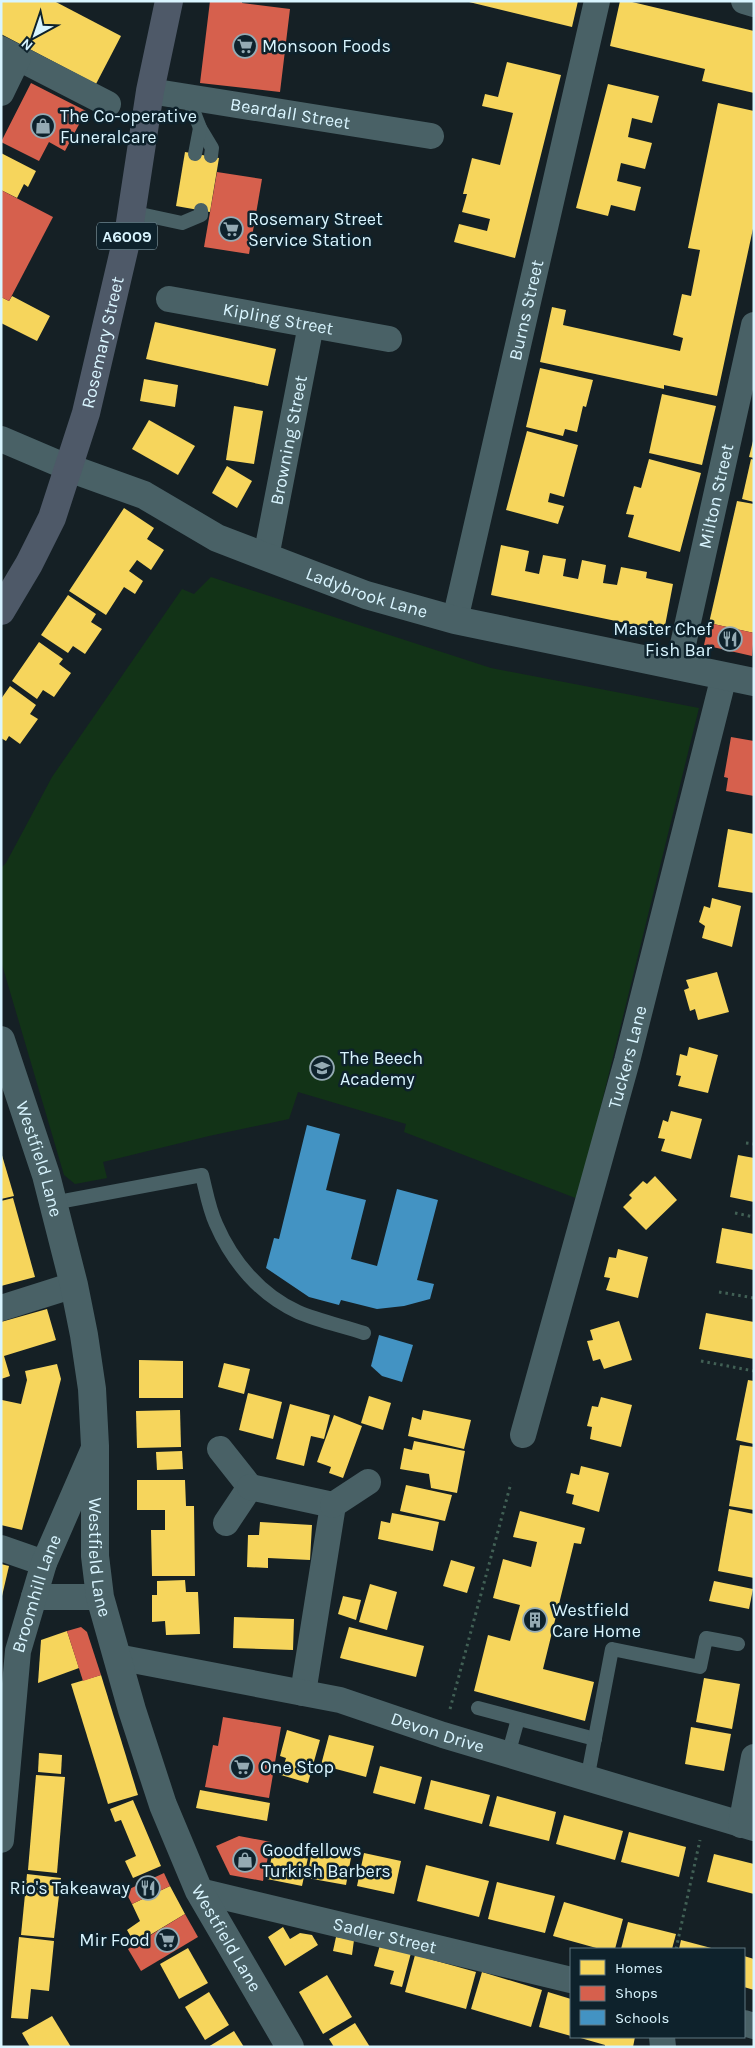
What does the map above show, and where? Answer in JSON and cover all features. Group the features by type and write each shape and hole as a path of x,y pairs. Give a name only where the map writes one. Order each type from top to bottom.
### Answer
{"highway":[{"name":"Rosemary Street","path":"1,611 47,529 86,413 131,212 150,91 169,1"}],"street":[{"name":"Burns Street","path":"455,620 598,1"},
{"path":"744,1 754,4"},
{"path":"1,93 10,53 108,104"},
{"name":"Beardall Street","path":"150,91 431,136"},
{"name":"Kipling Street","path":"168,299 389,339"},
{"name":"Browning Street","path":"266,557 311,325"},
{"name":"Milton Street","path":"678,668 754,325"},
{"name":"Ladybrook Lane","path":"1,439 69,468 144,495 217,538 366,594 455,620 678,668 754,682"},
{"name":"Tuckers Lane","path":"523,1435 627,1061 724,676"},
{"name":"Westfield Lane","path":"1,1040 46,1175 74,1285 92,1389 95,1446 95,1556 100,1597 132,1710 162,1805 199,1891 290,2047"},
{"path":"1,1308 74,1285"},
{"name":"Broomhill Lane","path":"1,1840 5,1745 18,1651 44,1563 95,1446"},
{"path":"220,1449 250,1486 333,1505 368,1482"},
{"path":"226,1523 250,1486"},
{"path":"304,1692 333,1505"},
{"path":"1,1548 44,1563"},
{"path":"34,1597 100,1597"},
{"name":"Devon Drive","path":"117,1657 340,1700 443,1735 587,1780 748,1827"},
{"path":"748,1827 754,1757"},
{"name":"Sadler Street","path":"199,1891 570,1980"}],"lane":[{"path":"188,97 200,128 212,148 211,156"},
{"path":"195,154 200,128"},
{"path":"182,223 185,208"},
{"path":"131,212 182,223 201,215 201,210"},
{"path":"52,1203 202,1176 215,1222 225,1243 250,1278 268,1294 298,1312 364,1333"},
{"path":"587,1780 612,1649 700,1667 706,1638 738,1644"},
{"path":"478,1708 595,1739"},
{"path":"508,1755 518,1719"}],"path":[{"path":"746,1143 754,1144"},
{"path":"735,1213 754,1217"},
{"path":"719,1292 754,1298"},
{"path":"701,1361 754,1371"},
{"path":"443,1735 511,1483"},
{"path":"676,1948 706,1815"}],"green space":[{"name":"The Beech Academy","path":"211,577 491,668 699,708 578,1199 404,1132 406,1124 298,1092 289,1119 103,1162 107,1178 75,1184 64,1175 1,961 1,868 6,863 52,777 182,589 194,594"}],"building: Homes":[{"path":"1,1 54,1 121,36 96,84 1,34"},
{"path":"465,1 578,1 572,27"},
{"path":"620,1 628,1 754,31 754,93 702,81 705,69 610,46"},
{"path":"507,62 561,75 515,258 454,242 459,224 487,231 490,219 462,212 467,194 463,194 472,158 500,165 513,113 482,106 485,94 498,97"},
{"path":"608,84 659,96 652,123 632,118 628,137 652,143 645,169 621,163 617,181 641,187 635,211 611,205 608,216 576,208"},
{"path":"718,103 754,111 754,224 717,396 664,385 664,389 540,362 552,307 566,310 563,325 680,351 683,338 673,335 682,294 691,296 700,250 688,248"},
{"path":"185,152 219,158 210,212 176,206"},
{"path":"1,153 36,171 28,187 24,184 17,198 1,190"},
{"path":"12,296 50,316 37,341 1,323 1,297 9,301"},
{"path":"155,322 276,349 268,386 146,359"},
{"path":"540,368 593,380 586,407 583,406 577,432 565,429 563,436 526,427"},
{"path":"144,379 178,385 175,407 140,401"},
{"path":"662,394 716,406 702,465 649,453"},
{"path":"234,406 263,411 254,464 226,460"},
{"path":"149,420 195,446 178,475 132,449"},
{"path":"527,431 578,445 564,497 550,493 548,502 564,506 558,524 506,510"},
{"path":"754,441 754,458 749,457"},
{"path":"649,459 701,473 680,552 628,537 634,515 626,514 634,486 641,488"},
{"path":"751,459 754,460 754,502 742,499"},
{"path":"227,466 252,481 237,508 212,493"},
{"path":"737,501 754,504 754,633 709,623"},
{"path":"124,508 154,528 147,539 164,550 151,570 137,560 129,571 143,581 135,594 124,587 106,615 69,591"},
{"path":"501,545 529,551 525,571 539,574 543,555 566,559 563,576 578,579 582,560 606,565 603,583 617,585 621,567 647,572 646,578 673,584 664,631 491,595"},
{"path":"68,595 96,614 91,622 102,629 85,654 73,646 68,653 41,635"},
{"path":"39,642 63,659 59,664 71,673 54,697 43,690 37,699 12,681"},
{"path":"10,686 36,705 30,714 38,719 20,744 9,736 6,741 1,738 1,699"},
{"path":"728,829 754,834 754,893 718,887"},
{"path":"712,898 741,906 732,947 702,938 705,926 699,922 704,906 710,908"},
{"path":"717,972 729,1012 698,1020 695,1009 690,1011 684,990 689,988 686,980"},
{"path":"689,1047 718,1055 708,1093 678,1086 681,1076 676,1075 680,1054 687,1056"},
{"path":"671,1111 702,1119 691,1159 661,1151 665,1139 658,1138 663,1120 668,1122"},
{"path":"1,1152 14,1196 1,1199"},
{"path":"738,1155 754,1158 754,1202 730,1197"},
{"path":"655,1176 677,1200 646,1230 623,1207 632,1198 629,1195 643,1181 647,1184"},
{"path":"13,1198 35,1277 1,1286 1,1201"},
{"path":"722,1228 754,1234 754,1270 716,1263"},
{"path":"618,1249 648,1257 638,1298 606,1290 610,1278 604,1277 609,1257 616,1258"},
{"path":"47,1309 56,1340 4,1356 10,1376 1,1379 1,1322"},
{"path":"706,1313 754,1322 754,1359 699,1349"},
{"path":"619,1321 632,1360 604,1369 600,1359 593,1361 587,1341 593,1340 590,1330"},
{"path":"139,1360 183,1361 183,1398 139,1398"},
{"path":"224,1363 250,1369 244,1394 218,1387"},
{"path":"57,1364 61,1379 22,1530 1,1525 2,1400 21,1404 27,1380 25,1371"},
{"path":"748,1380 754,1381 754,1444 736,1440"},
{"path":"248,1393 282,1402 273,1439 239,1430"},
{"path":"369,1396 391,1403 383,1430 361,1423"},
{"path":"601,1397 632,1405 621,1447 590,1439 592,1427 587,1426 592,1406 598,1407"},
{"path":"290,1404 330,1415 324,1439 311,1436 304,1466 276,1459"},
{"path":"180,1410 181,1447 137,1448 136,1411"},
{"path":"423,1410 471,1420 464,1449 408,1436 412,1417 421,1420"},
{"path":"334,1415 362,1426 343,1478 329,1473 331,1467 317,1462"},
{"path":"414,1441 465,1451 457,1493 431,1488 429,1474 400,1469 404,1448 412,1450"},
{"path":"740,1445 754,1447 754,1510 729,1506"},
{"path":"182,1451 183,1469 157,1470 156,1452"},
{"path":"581,1466 609,1473 599,1512 572,1504 574,1495 566,1493 571,1473 579,1475"},
{"path":"137,1480 185,1480 186,1506 194,1506 195,1576 152,1576 151,1530 165,1530 165,1510 137,1510"},
{"path":"406,1485 452,1495 445,1521 400,1511"},
{"path":"729,1509 754,1514 754,1578 718,1571"},
{"name":"Westfield Care Home","path":"520,1511 585,1528 581,1544 574,1543 543,1669 594,1682 585,1721 474,1691 488,1635 510,1641 520,1605 493,1598 503,1559 531,1567 537,1542 513,1537"},
{"path":"392,1513 439,1522 433,1551 378,1539 381,1521 390,1523"},
{"path":"260,1522 312,1525 310,1560 268,1558 268,1568 247,1567 248,1535 259,1535"},
{"path":"451,1560 475,1567 467,1593 443,1586"},
{"path":"1,1564 9,1566 2,1596 1,1596"},
{"path":"185,1580 186,1592 198,1592 200,1634 166,1635 165,1621 152,1622 152,1595 157,1595 157,1581"},
{"path":"714,1581 753,1589 749,1609 709,1601"},
{"path":"370,1584 397,1592 387,1630 359,1622"},
{"path":"343,1596 361,1600 356,1620 338,1614"},
{"path":"234,1617 294,1619 293,1650 233,1648"},
{"path":"349,1627 424,1646 416,1677 340,1658"},
{"path":"67,1631 79,1668 38,1683 41,1640"},
{"path":"101,1675 138,1795 108,1804 71,1684"},
{"path":"704,1678 740,1684 732,1729 696,1722"},
{"path":"691,1727 731,1734 724,1771 685,1764"},
{"path":"287,1730 320,1740 308,1783 281,1775 286,1758 280,1756"},
{"path":"329,1735 374,1746 366,1777 321,1765"},
{"path":"39,1753 62,1755 61,1774 38,1772"},
{"path":"380,1766 422,1777 415,1804 373,1793"},
{"path":"36,1775 65,1777 57,1873 28,1870"},
{"path":"431,1780 490,1795 482,1824 424,1809"},
{"path":"200,1790 270,1803 267,1821 196,1808"},
{"path":"497,1796 556,1812 549,1841 489,1826"},
{"path":"133,1800 161,1866 133,1878 125,1861 136,1856 121,1820 115,1822 110,1809"},
{"path":"564,1815 623,1831 615,1860 556,1844"},
{"path":"629,1832 686,1847 679,1877 621,1862"},
{"path":"313,1845 352,1852 346,1885 307,1878"},
{"path":"274,1846 309,1853 302,1886 267,1879"},
{"path":"364,1853 401,1861 394,1894 357,1886"},
{"path":"714,1854 754,1864 754,1894 707,1882"},
{"path":"426,1865 489,1881 479,1917 417,1901"},
{"path":"27,1874 61,1878 54,1938 21,1935"},
{"path":"497,1882 555,1896 545,1933 488,1919"},
{"path":"170,1886 185,1914 135,1944 127,1930 140,1921 132,1904"},
{"path":"564,1902 623,1919 615,1948 596,1948 553,1936"},
{"path":"628,1922 676,1934 672,1948 621,1948"},
{"path":"283,1927 290,1939 300,1933 312,1935 318,1945 285,1966 268,1937"},
{"path":"19,1937 54,1941 49,1991 31,1989 28,2019 11,2018"},
{"path":"336,1937 354,1940 352,1955 333,1951"},
{"path":"681,1940 711,1948 679,1948"},
{"path":"380,1945 411,1953 402,1987 390,1984 394,1971 374,1966"},
{"path":"188,1948 208,1983 179,1999 160,1964"},
{"path":"415,1955 476,1972 466,2009 405,1992"},
{"path":"745,1956 754,1959 754,1990 745,1987"},
{"path":"482,1972 542,1990 531,2027 471,2009"},
{"path":"327,1975 352,2017 323,2034 299,1992"},
{"path":"209,1992 229,2025 205,2040 185,2007"},
{"path":"548,1992 570,1999 570,2036 539,2027"},
{"path":"52,2016 71,2047 30,2047 22,2033"},
{"path":"355,2023 370,2047 334,2047 329,2039"},
{"path":"234,2031 244,2047 208,2047"},
{"path":"580,2038 635,2038 633,2047 605,2047 605,2045"}],"building: Shops":[{"name":"Monsoon Foods","path":"210,1 242,1 242,3 290,9 280,92 200,83"},
{"name":"The Co-operative Funeralcare","path":"31,83 86,111 65,151 49,142 39,161 1,142"},
{"name":"Rosemary Street Service Station","path":"217,172 262,179 249,254 204,247"},
{"path":"1,190 53,217 9,301 1,297"},
{"name":"Master Chef Fish Bar","path":"709,623 754,633 752,656 704,645"},
{"path":"731,737 754,741 754,796 726,791 728,778 724,777"},
{"path":"81,1627 87,1632 101,1675 83,1681 67,1631"},
{"name":"One Stop","path":"223,1717 281,1727 269,1798 205,1787 213,1745 218,1746"},
{"name":"Goodfellows Turkish Barbers","path":"239,1836 271,1842 263,1881 230,1875 216,1846"},
{"name":"Rio's Takeaway","path":"164,1873 170,1886 132,1904 125,1891"},
{"name":"Mir Food","path":"185,1914 198,1937 141,1971 128,1949"}],"building: Schools":[{"path":"307,1125 340,1134 326,1190 366,1200 351,1259 377,1266 397,1189 438,1200 417,1280 434,1284 430,1299 404,1306 377,1309 341,1300 339,1305 309,1297 266,1268 274,1238 279,1239"},
{"path":"379,1335 413,1345 402,1382 382,1376 371,1366"}],"place":[{"name":"Monsoon Foods","path":"245,46"},
{"name":"The Co-operative Funeralcare","path":"43,126"},
{"name":"Rosemary Street Service Station","path":"231,229"},
{"name":"Master Chef Fish Bar","path":"730,639"},
{"name":"The Beech Academy","path":"322,1068"},
{"name":"Westfield Care Home","path":"535,1620"},
{"name":"One Stop","path":"242,1767"},
{"name":"Goodfellows Turkish Barbers","path":"245,1860"},
{"name":"Rio's Takeaway","path":"148,1888"},
{"name":"Mir Food","path":"167,1940"}]}
